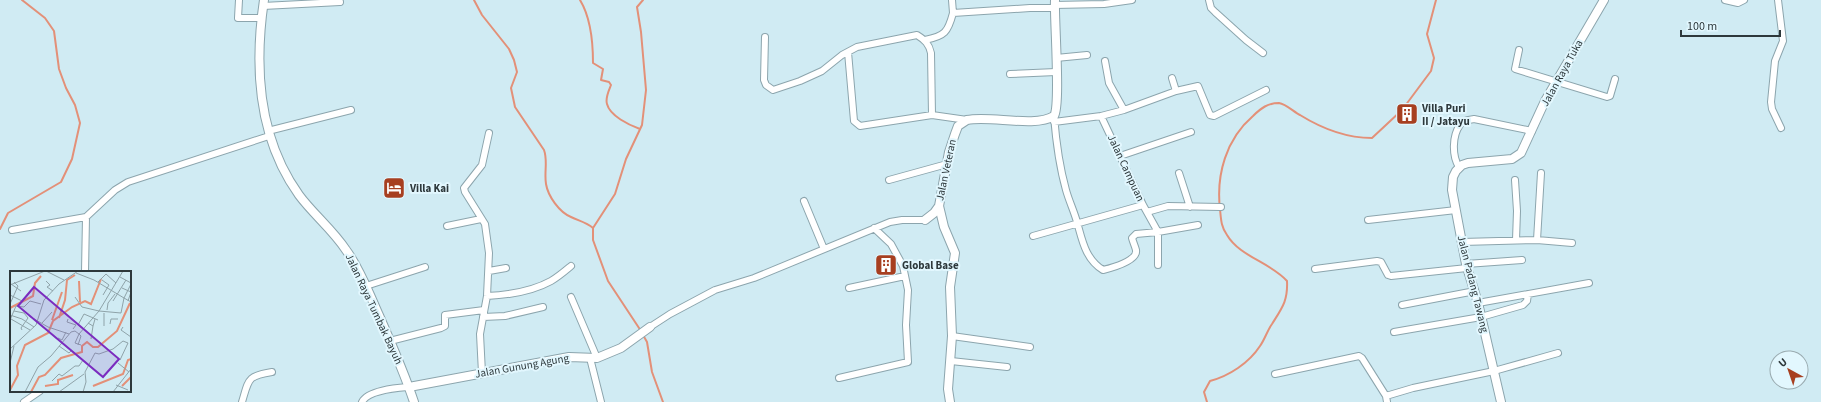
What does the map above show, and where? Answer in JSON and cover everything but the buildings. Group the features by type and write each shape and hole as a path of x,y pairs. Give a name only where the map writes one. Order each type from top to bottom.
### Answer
{"street":[{"path":"239,0 238,18 262,18"},
{"path":"925,40 939,37 950,26 953,13 952,0"},
{"path":"953,13 1030,8 1056,4 1104,4 1132,0"},
{"path":"1209,0 1211,8 1215,12 1263,53"},
{"name":"Jalan Raya Tuka","path":"1459,167 1468,163 1512,159 1521,153 1525,148 1556,81 1604,0"},
{"path":"1725,0 1738,3 1744,0"},
{"path":"1778,0 1783,41 1775,62 1771,102 1772,109 1781,128"},
{"path":"264,3 340,2"},
{"name":"Jalan Raya Tumbak Bayuh","path":"264,3 258,60 260,90 269,134 278,160 289,181 300,197 347,250 366,286 414,402"},
{"path":"1056,4 1056,111 1054,119 1059,163 1066,192 1077,223 1083,247 1097,266 1102,270 1111,268 1132,259 1136,250 1132,238 1136,234 1198,225"},
{"path":"765,37 764,80 766,85 773,90 800,81 822,71 857,47 917,35 925,40 931,53 932,115"},
{"path":"1519,50 1515,69 1607,97 1610,96 1615,79"},
{"path":"848,52 854,121 860,126 932,115 967,120 1029,120 1101,116 1124,110 1176,91 1198,86 1210,115 1214,116 1266,90"},
{"path":"1056,58 1087,55"},
{"path":"1105,61 1109,83 1124,110"},
{"path":"1010,74 1056,72"},
{"path":"1172,78 1176,91"},
{"path":"12,230 86,217 114,190 128,182 269,134 351,110"},
{"name":"Jalan Campuan","path":"1101,116 1143,205 1158,232 1158,265"},
{"path":"1459,167 1454,160 1453,152 1460,124 1466,120 1474,119 1532,131"},
{"name":"Jalan Veteran","path":"950,402 948,389 952,336 950,287 955,253 944,227 938,206 954,134 958,126 967,120"},
{"path":"1120,156 1191,132"},
{"path":"482,373 480,334 487,296 489,253 485,224 464,192 464,188 482,165 489,133"},
{"path":"889,180 947,164"},
{"name":"Jalan Padang Tawang","path":"1459,167 1453,177 1452,184 1466,266 1478,303 1501,402"},
{"path":"1179,173 1190,207"},
{"path":"1537,240 1541,173"},
{"path":"1516,180 1518,211 1516,240"},
{"path":"804,202 824,249"},
{"path":"1033,236 1143,205"},
{"path":"925,220 934,213 938,206"},
{"path":"1147,212 1168,206 1221,206"},
{"path":"1368,220 1456,210"},
{"path":"85,271 86,217"},
{"path":"447,226 481,220"},
{"path":"650,327 670,314 715,290 754,278 890,222 902,220 925,220 944,227"},
{"path":"838,378 908,362 906,325 908,290 903,266 891,244 874,228"},
{"path":"1462,242 1537,240 1572,243"},
{"path":"1315,269 1381,262 1388,275 1391,276 1522,260"},
{"path":"487,296 514,294 540,286 552,281 571,266"},
{"path":"366,286 425,267"},
{"path":"489,271 506,268"},
{"path":"850,288 905,276"},
{"path":"1478,303 1589,283"},
{"path":"1402,305 1475,292"},
{"path":"1394,332 1481,317 1523,305 1527,301 1528,294"},
{"path":"571,297 593,358 601,402"},
{"path":"483,317 505,316 543,307"},
{"path":"390,341 441,328 445,326 445,315 484,310"},
{"name":"Jalan Gunung Agung","path":"409,387 569,357 593,358 622,348 650,327"},
{"path":"952,336 1030,347"},
{"path":"1275,374 1359,356 1362,358 1386,399 1413,388 1494,371 1558,353"},
{"path":"951,361 1007,367"},
{"path":"242,402 248,382 252,377 257,374 272,372"},
{"path":"362,402 367,396 375,393 409,387"},
{"path":"24,402 39,392"}],"waterway":[{"path":"0,229 8,213 61,182 72,159 80,123 75,105 66,88 59,69 54,31 45,18 22,0"},
{"path":"474,0 482,15 509,49 514,60 517,72 511,88 515,107 544,150 546,158 546,184 549,194 558,208 567,215 593,228"},
{"path":"580,0 589,23 593,47 593,63 603,69 601,80 609,82 611,85 606,99 607,104 620,120 640,129"},
{"path":"641,331 608,281 593,240 593,228 615,194 626,159 642,125 646,90 641,32 637,7 643,0"},
{"path":"1207,402 1204,392 1210,381 1224,376 1238,368 1250,358 1262,343 1281,309 1287,288 1287,281 1280,274 1239,249 1227,235 1222,226 1219,196 1220,183 1225,158 1236,135 1262,108 1271,104 1279,103 1325,128 1353,136 1372,138 1402,110 1431,71 1434,58 1427,34 1436,0"},
{"path":"643,335 647,342 652,372 663,402"}],"place":[{"name":"Villa Puri II / Jatayu","path":"1407,114"},
{"name":"Villa Kai","path":"394,188"},
{"name":"Global Base","path":"886,265"}]}
